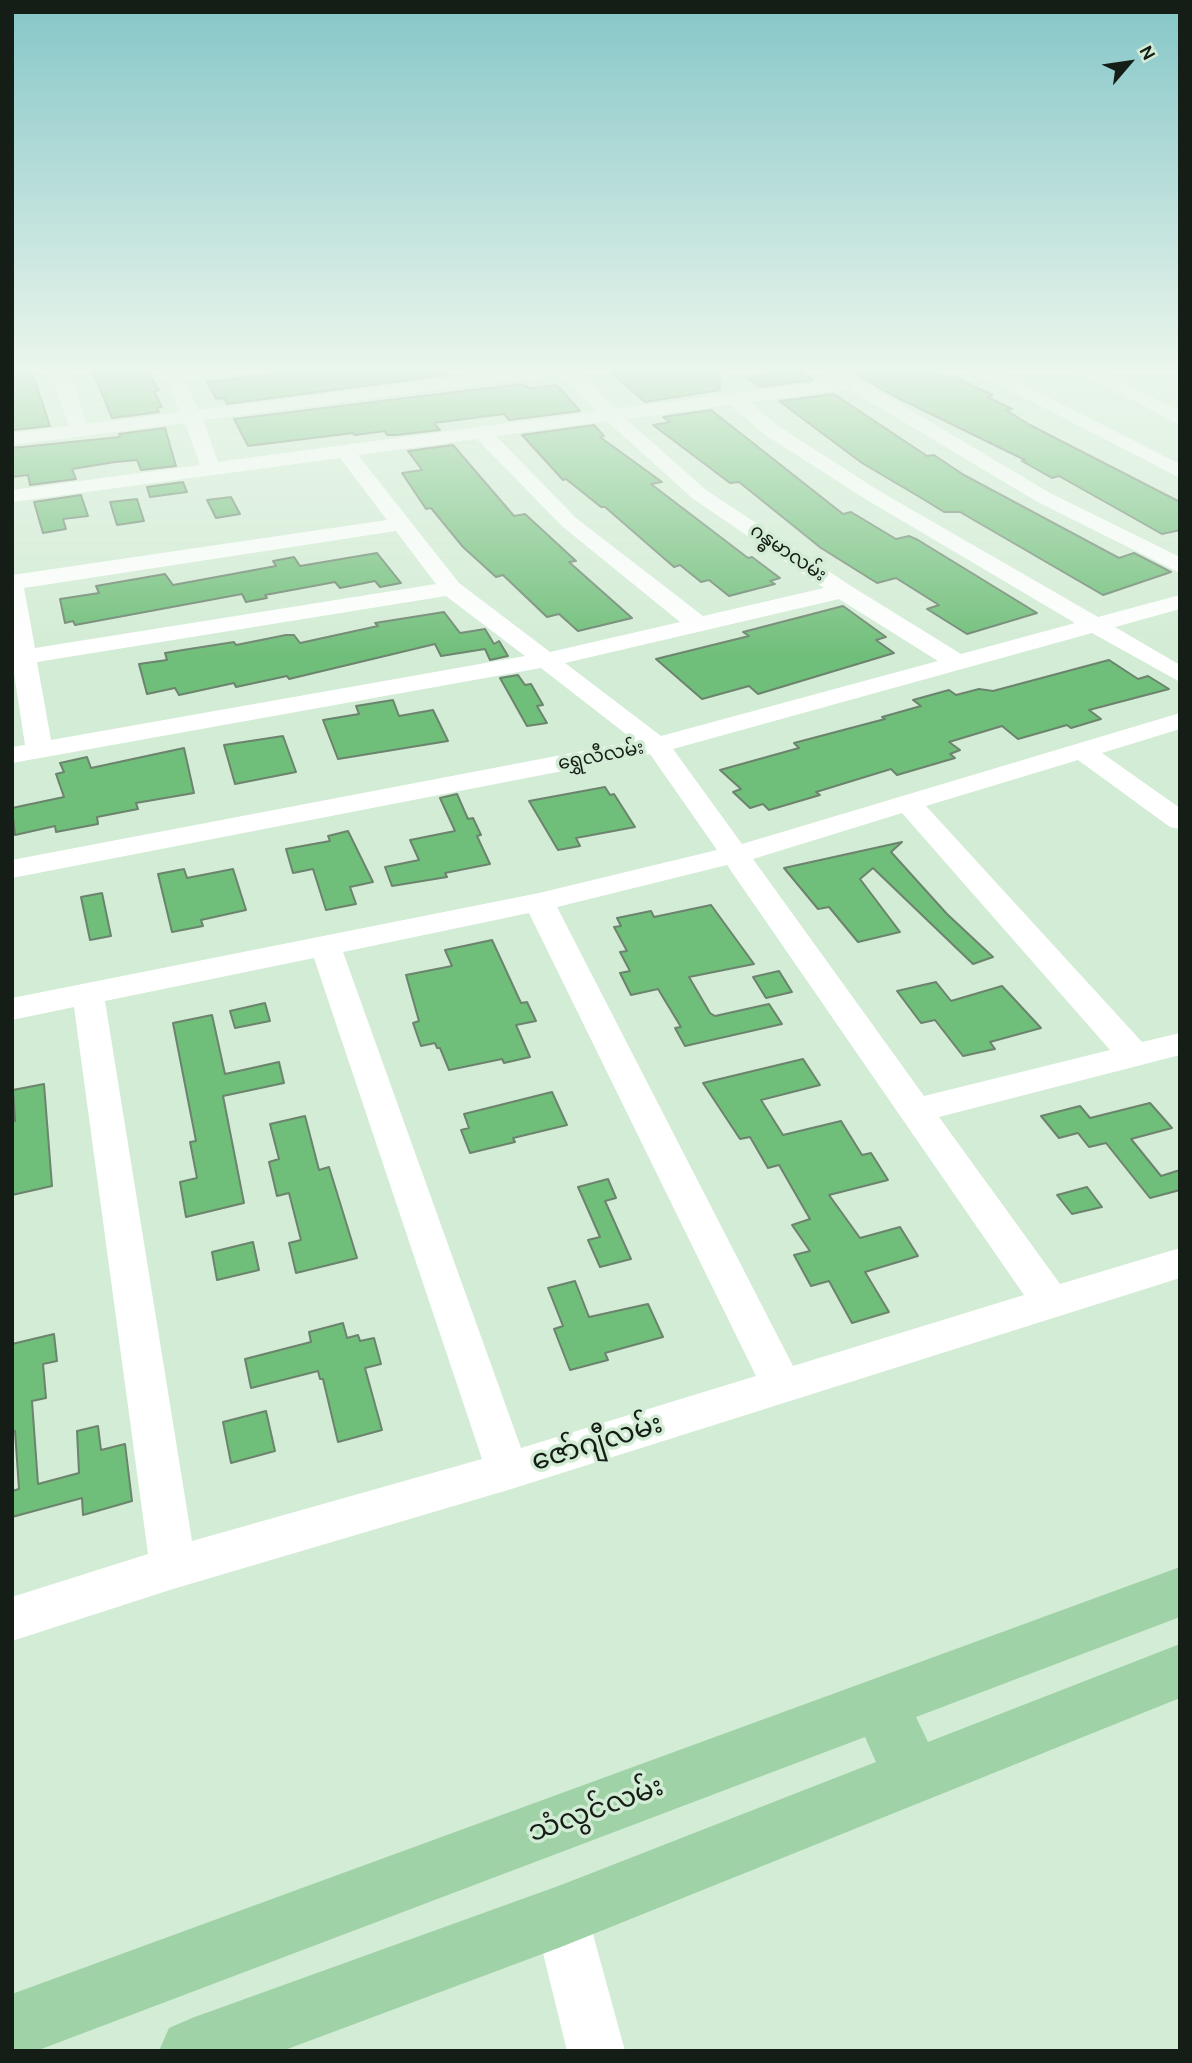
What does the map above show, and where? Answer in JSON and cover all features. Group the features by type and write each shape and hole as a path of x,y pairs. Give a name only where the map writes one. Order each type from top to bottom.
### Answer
{"main road":[{"name":"သံလွင်လမ်း","path":"12,2027 1180,1592"},
{"path":"192,2051 561,1916 1180,1671"},
{"path":"879,1704 913,1775"}],"street":[{"path":"12,496 239,465"},
{"path":"356,465 451,588 657,745 1051,1301"},
{"path":"514,465 569,522 699,625"},
{"name":"ဂန္ဓမာလမ်း","path":"667,465 699,494 843,591 960,664"},
{"path":"826,465 1180,675"},
{"path":"989,465 1043,497 1180,566"},
{"path":"39,750 12,582 400,524"},
{"path":"24,657 451,588"},
{"path":"12,755 546,660 843,591"},
{"name":"ရွှေလီလမ်း","path":"12,869 657,745 1180,602"},
{"path":"12,1009 539,902 734,855 1180,721"},
{"path":"1084,751 1180,821"},
{"path":"908,803 1134,1055"},
{"path":"539,902 782,1386"},
{"path":"325,946 508,1471"},
{"path":"88,993 173,1568"},
{"path":"915,1111 1180,1044"},
{"name":"ဇော်ဂျီလမ်း","path":"12,1619 173,1568 508,1471 1180,1263"},
{"path":"561,1916 596,2051"}],"building":[{"path":"12,465 95,465 72,469 76,479 30,485 28,475 12,477"},
{"path":"139,465 176,466 141,470"},
{"path":"419,465 470,465 514,516 525,514 576,561 569,562 632,618 578,631 559,614 547,617 503,575 496,577 463,547 431,508 426,509 402,473 422,470"},
{"path":"550,465 639,465 662,482 651,484 748,558 752,557 780,578 770,581 775,584 729,596 709,580 701,582 680,565 674,567 605,507 601,507 566,479 563,480"},
{"path":"706,465 781,465 843,514 851,512 896,539 909,536 918,540 1037,613 967,634 927,609 939,605 896,578 877,583 821,548 739,482 730,483"},
{"path":"866,465 949,465 1119,558 1134,553 1171,572 1103,595 960,512 944,512"},
{"path":"1030,465 1108,465 1180,502 1180,530 1162,534 1059,476 1052,478"},
{"path":"183,482 187,492 150,497 147,487"},
{"path":"81,495 88,516 63,519 66,529 43,533 34,502"},
{"path":"231,497 240,514 216,518 207,500"},
{"path":"137,499 144,521 117,525 110,502"},
{"path":"377,553 401,583 380,587 375,581 340,588 335,582 265,595 267,598 246,602 242,594 75,625 73,621 65,623 60,599 99,593 96,586 165,574 173,585 276,566 273,561 294,557 300,566"},
{"path":"843,606 886,637 876,640 894,653 758,694 749,686 702,699 656,659 749,636 743,632"},
{"path":"444,612 460,633 485,629 494,644 499,641 508,656 490,660 485,649 441,656 435,644 289,679 287,676 236,687 234,683 179,695 175,688 147,694 139,664 167,660 165,653 234,642 236,645 286,635 294,635 300,643 378,626 375,623"},
{"path":"1109,660 1138,679 1148,676 1169,689 1089,710 1101,719 1071,728 1067,725 1018,739 1002,726 949,742 960,750 950,754 955,758 897,775 891,769 769,810 763,804 750,808 733,792 741,789 720,770 799,748 794,743 885,719 882,717 921,706 913,700 949,690 956,695 979,689 993,691"},
{"path":"518,675 525,685 531,684 543,705 537,706 547,723 527,726 500,678"},
{"path":"393,700 399,716 433,710 448,741 338,759 323,720 359,714 356,706"},
{"path":"283,736 296,772 235,784 224,745"},
{"path":"184,748 194,793 136,803 138,809 97,817 98,824 56,832 55,826 15,835 12,808 64,797 56,774 64,772 60,763 87,757 91,768"},
{"path":"605,787 610,795 614,794 635,827 576,838 580,846 558,850 529,801"},
{"path":"457,794 468,819 473,818 481,835 477,836 490,864 445,873 447,877 392,886 385,867 419,860 410,840 455,831 440,798"},
{"path":"348,831 373,882 350,887 356,904 326,910 313,869 293,873 286,849 330,841 328,836"},
{"path":"902,842 891,852 947,914 993,957 973,964 873,868 860,879 900,932 858,942 829,907 818,909 784,868"},
{"path":"184,869 187,878 233,869 246,910 201,920 203,926 172,932 158,874"},
{"path":"102,893 111,936 90,940 81,897"},
{"path":"711,905 754,964 689,977 710,1013 715,1016 769,1004 782,1024 685,1046 675,1028 681,1027 658,989 631,995 620,973 630,971 620,952 627,951 614,927 621,926 617,918 651,911 654,917"},
{"path":"492,940 521,1003 527,1002 536,1021 516,1025 530,1057 504,1063 502,1059 449,1070 440,1048 437,1048 435,1043 421,1046 413,1023 419,1021 406,975 452,966 445,950"},
{"path":"779,971 792,992 766,998 753,977"},
{"path":"936,982 951,1001 1002,986 1041,1028 990,1042 995,1049 963,1056 935,1020 921,1023 897,991"},
{"path":"265,1003 270,1021 235,1028 230,1011"},
{"path":"212,1015 225,1074 279,1062 284,1083 223,1096 244,1203 186,1217 180,1182 197,1178 190,1142 196,1141 173,1023"},
{"path":"803,1059 820,1085 761,1100 783,1135 841,1121 862,1155 871,1153 888,1180 829,1195 860,1238 900,1227 918,1256 865,1272 889,1312 852,1323 829,1281 811,1286 794,1255 810,1251 792,1225 810,1219 779,1165 768,1168 750,1137 740,1139 703,1083"},
{"path":"44,1084 52,1186 12,1195 12,1121 15,1121 13,1090"},
{"path":"552,1092 567,1125 513,1138 515,1142 470,1153 461,1130 469,1128 464,1114"},
{"path":"1150,1103 1172,1128 1131,1139 1161,1176 1180,1170 1180,1190 1150,1198 1106,1143 1089,1147 1078,1133 1059,1138 1041,1116 1080,1106 1090,1118"},
{"path":"305,1116 319,1170 329,1167 357,1258 296,1273 289,1243 301,1240 289,1193 277,1196 269,1162 279,1159 270,1124"},
{"path":"608,1179 616,1198 605,1201 631,1259 600,1267 588,1240 600,1237 578,1187"},
{"path":"1087,1187 1102,1207 1072,1214 1057,1195"},
{"path":"253,1242 259,1270 217,1280 212,1252"},
{"path":"575,1281 589,1317 648,1304 663,1337 605,1353 608,1360 570,1370 554,1329 563,1326 548,1288"},
{"path":"343,1323 347,1338 358,1335 360,1341 374,1338 381,1364 365,1368 382,1430 338,1442 323,1379 320,1379 318,1371 251,1388 245,1359 311,1342 309,1332"},
{"path":"54,1334 57,1361 43,1364 46,1398 32,1401 38,1484 79,1473 77,1431 98,1426 101,1450 125,1444 132,1501 83,1515 82,1498 12,1517 12,1491 19,1489 15,1431 12,1432 12,1344"},
{"path":"266,1411 275,1451 231,1463 223,1422"}]}
